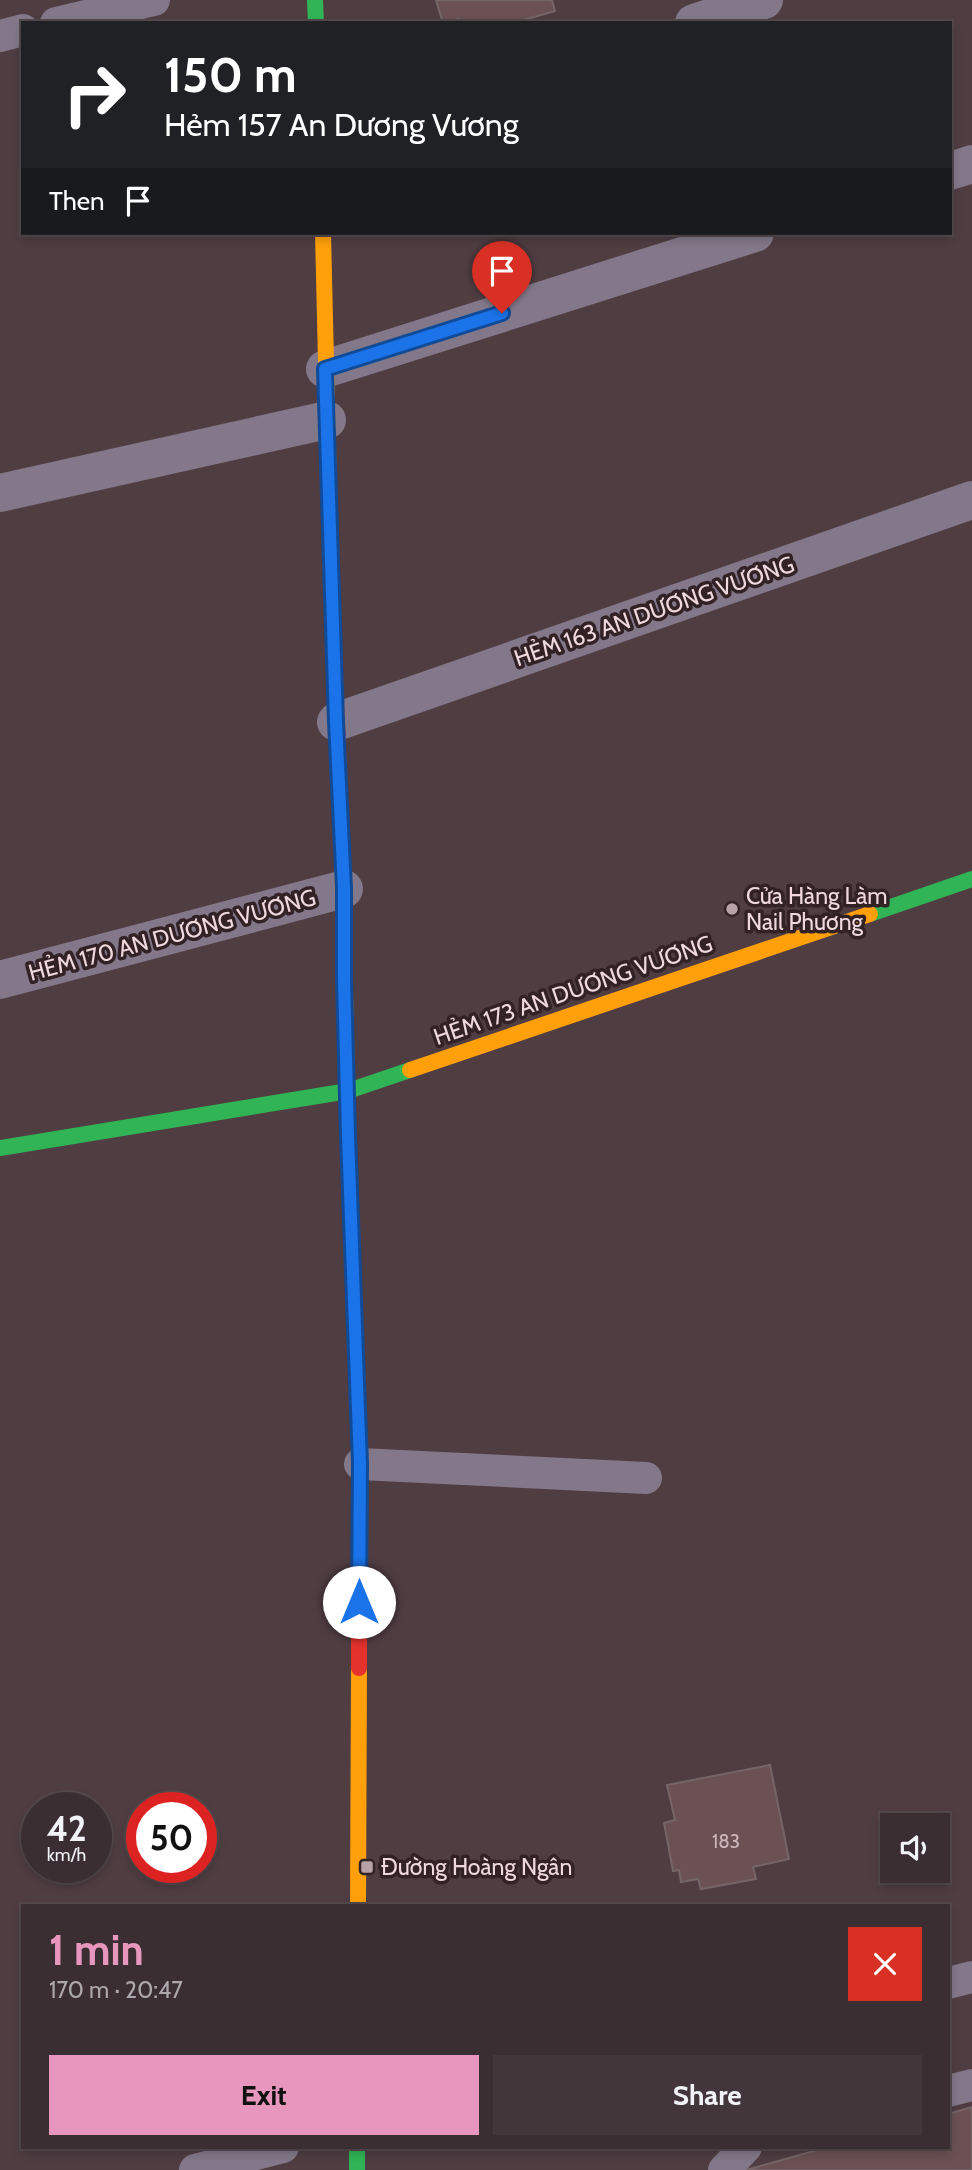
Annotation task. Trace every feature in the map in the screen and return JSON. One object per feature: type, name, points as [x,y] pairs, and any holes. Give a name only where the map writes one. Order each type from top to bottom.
[{"type":"main road","points":[[315,0],[316,21]]},
{"type":"main road","points":[[323,235],[360,1464],[358,1904]]},
{"type":"main road","name":"HẺM 173 AN DƯƠNG VƯƠNG","points":[[0,1149],[348,1091],[972,879]]},
{"type":"main road","points":[[357,2149],[357,2170]]},
{"type":"street","points":[[700,21],[765,0]]},
{"type":"street","points":[[952,170],[972,164]]},
{"type":"street","points":[[325,369],[749,235]]},
{"type":"street","points":[[0,493],[327,420]]},
{"type":"street","name":"HẺM 163 AN DƯƠNG VƯƠNG","points":[[336,722],[972,500]]},
{"type":"street","name":"HẺM 170 AN DƯƠNG VƯƠNG","points":[[0,980],[344,889]]},
{"type":"lane","points":[[65,21],[154,0]]},
{"type":"lane","points":[[0,36],[21,31]]},
{"type":"lane","points":[[360,1464],[646,1478]]},
{"type":"lane","points":[[950,1982],[972,1977]]},
{"type":"lane","points":[[950,2090],[972,2085]]},
{"type":"lane","points":[[195,2170],[275,2149]]},
{"type":"lane","points":[[724,2170],[744,2149]]},
{"type":"building","points":[[436,0],[552,0],[555,11],[520,21],[442,21]]},
{"type":"building","points":[[770,1765],[789,1859],[753,1867],[756,1879],[701,1889],[698,1879],[681,1882],[679,1870],[673,1871],[664,1823],[675,1820],[667,1785]]},
{"type":"building","points":[[972,2107],[972,2170],[746,2170],[821,2149],[950,2149],[950,2113]]},
{"type":"traffic: fast","points":[[315,0],[316,21]]},
{"type":"traffic: fast","points":[[870,914],[972,879]]},
{"type":"traffic: fast","points":[[0,1148],[348,1091],[410,1070]]},
{"type":"traffic: fast","points":[[357,2149],[357,2170]]},
{"type":"traffic: slow","points":[[323,235],[331,576]]},
{"type":"traffic: slow","points":[[342,846],[348,1136],[359,1426]]},
{"type":"traffic: slow","points":[[410,1070],[870,914]]},
{"type":"traffic: slow","points":[[358,1904],[359,1668]]},
{"type":"traffic: jam","points":[[331,576],[342,846]]},
{"type":"traffic: jam","points":[[359,1426],[359,1668]]},
{"type":"place","name":"Cửa Hàng Làm Nail Phương","points":[[732,909]]},
{"type":"place","name":"Đường Hoàng Ngân","points":[[367,1867]]},
{"type":"route","points":[[359,1602],[360,1464],[348,1136],[344,889],[325,369],[502,313]]}]
